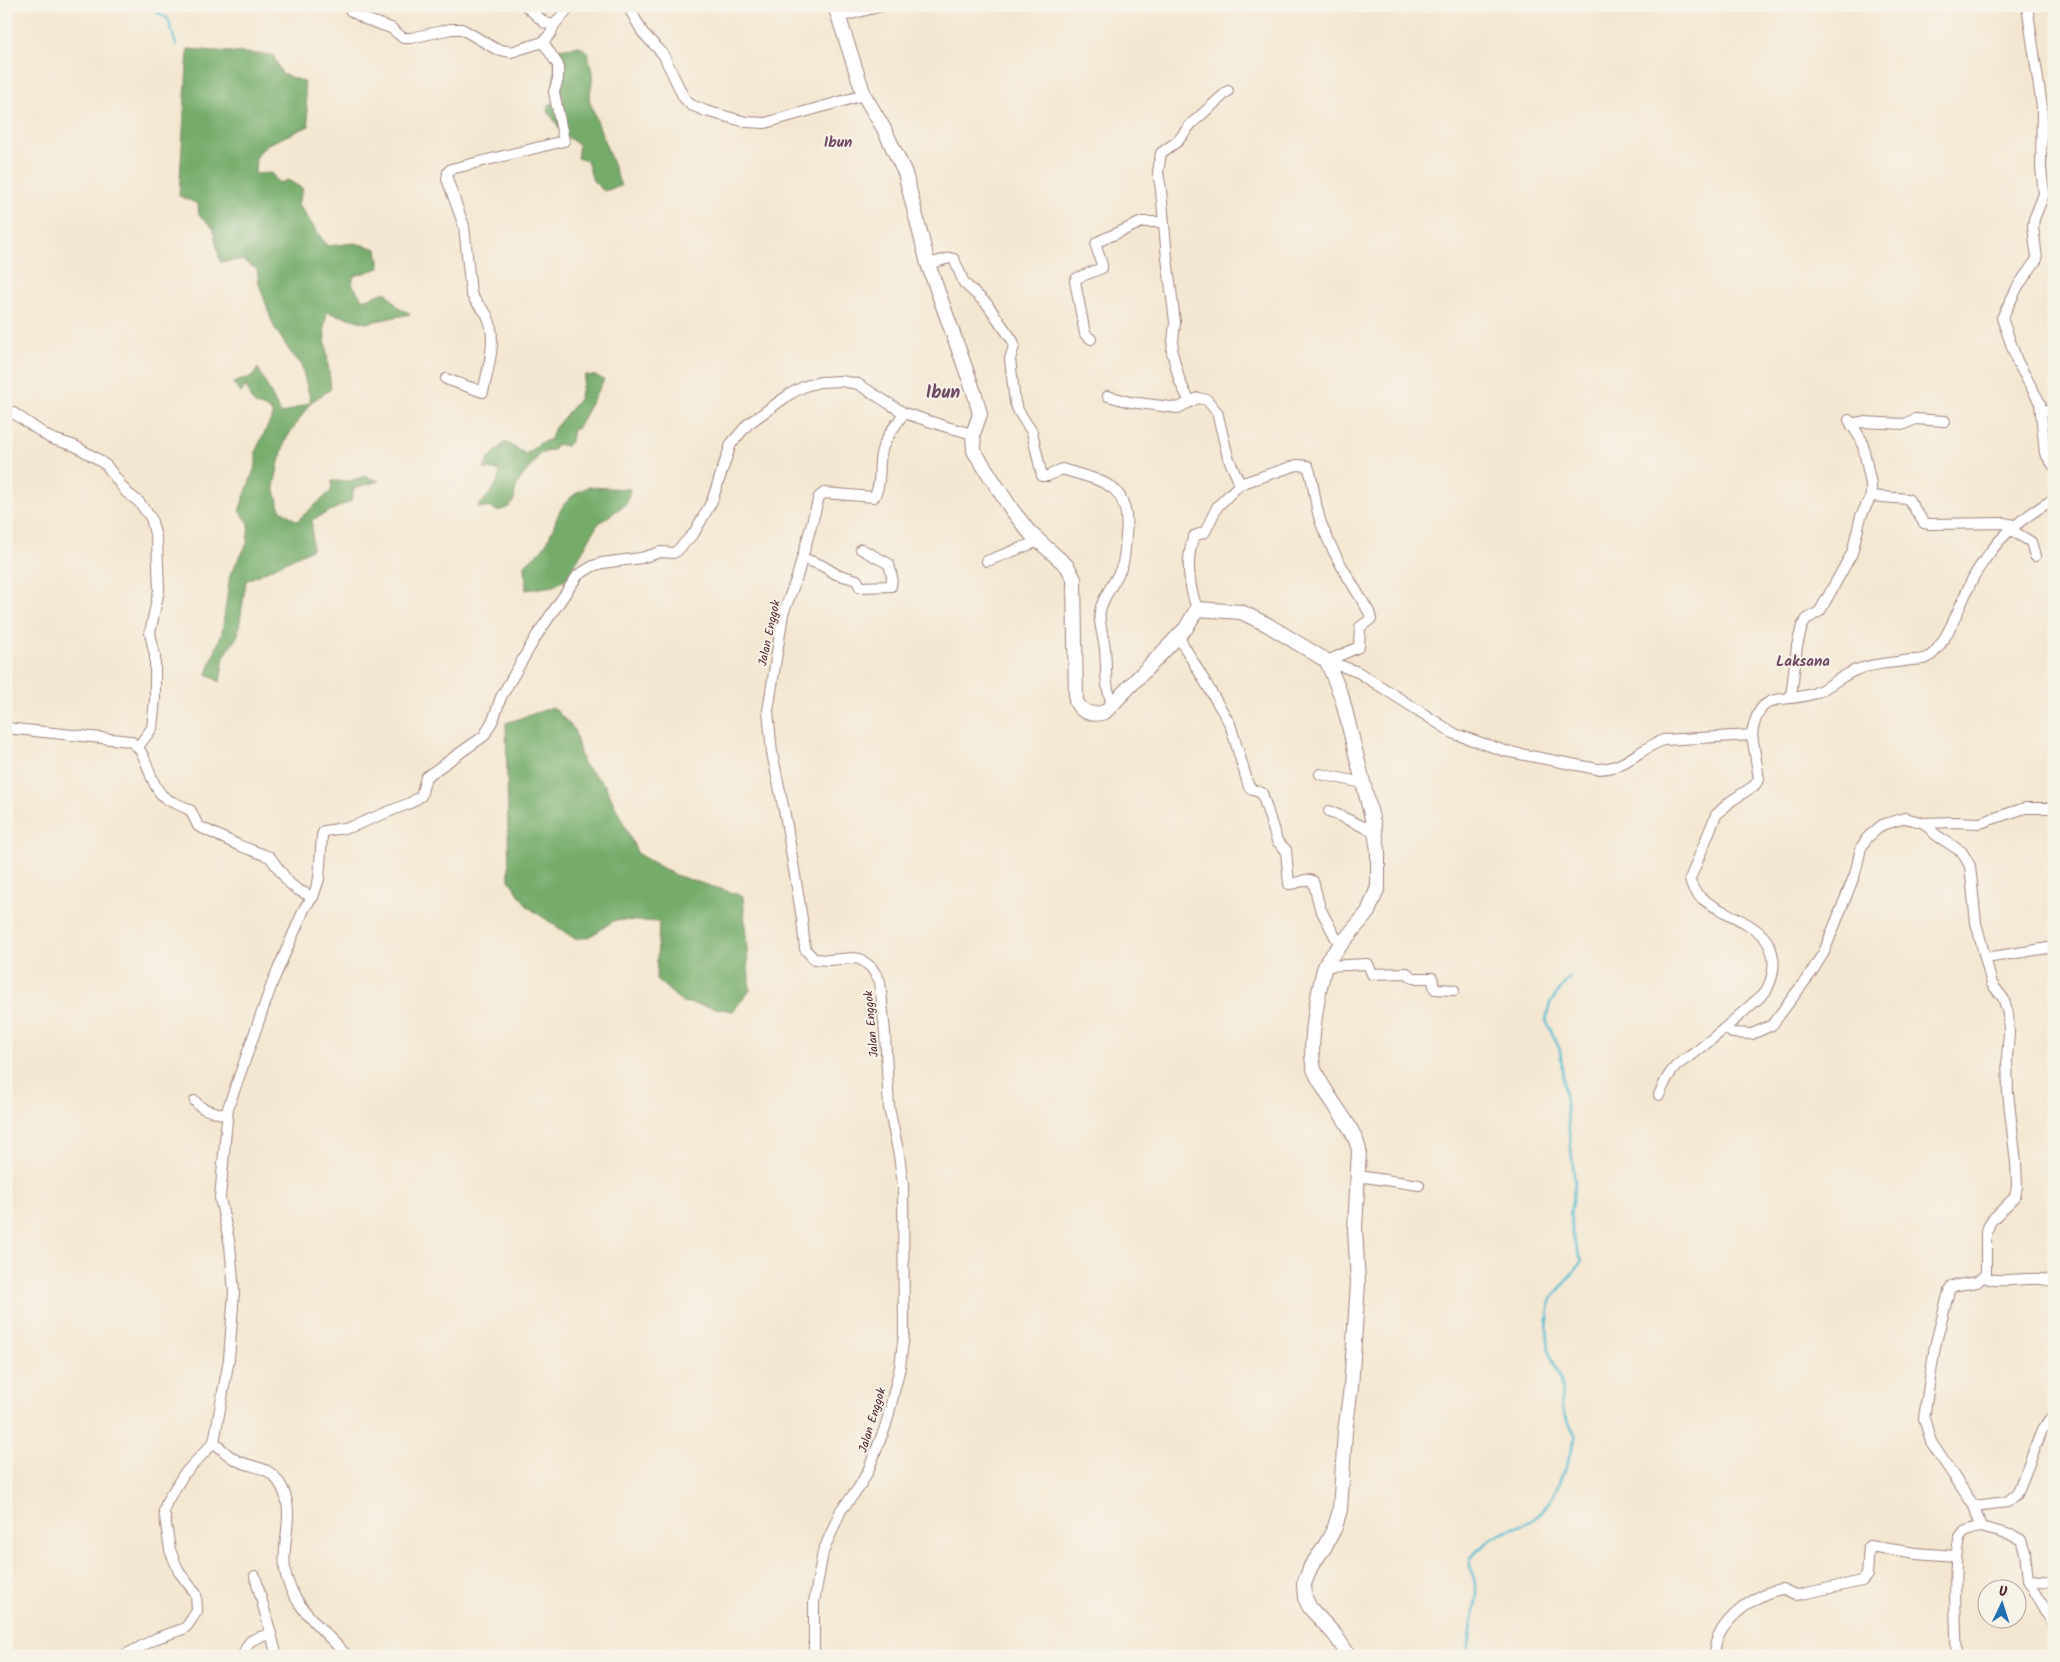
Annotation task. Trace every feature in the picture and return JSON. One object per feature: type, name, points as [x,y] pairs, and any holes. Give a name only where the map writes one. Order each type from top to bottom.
[{"type":"main road","points":[[837,12],[864,95],[884,129],[905,173],[928,264],[975,395],[980,414],[973,434],[974,451],[1012,510],[1030,533],[1067,566],[1074,579],[1076,701],[1080,708],[1093,714],[1105,712],[1186,628],[1197,609],[1241,612],[1268,625],[1327,661],[1342,698],[1375,832],[1379,868],[1378,887],[1373,903],[1326,966],[1321,982],[1314,1029],[1312,1050],[1314,1068],[1326,1092],[1357,1140],[1359,1150],[1355,1229],[1358,1282],[1352,1378],[1345,1432],[1340,1510],[1335,1527],[1324,1548],[1311,1566],[1304,1584],[1304,1598],[1349,1656]]},
{"type":"street","points":[[348,6],[351,11],[364,19],[390,28],[403,38],[451,29],[462,29],[496,49],[511,52],[543,42],[570,6]]},
{"type":"street","points":[[526,6],[545,23],[554,25]]},
{"type":"street","points":[[628,6],[643,33],[663,54],[684,98],[691,105],[746,122],[764,123],[864,95]]},
{"type":"street","points":[[837,12],[882,6]]},
{"type":"street","points":[[2027,6],[2042,107],[2041,168],[2044,194],[2034,219],[2033,227],[2037,259],[2018,286],[2002,318],[2017,361],[2036,394],[2042,411],[2045,453],[2054,466]]},
{"type":"street","points":[[446,379],[482,392],[492,345],[487,316],[473,299],[471,293],[464,226],[447,179],[448,172],[451,169],[564,141],[554,92],[558,78],[558,65],[543,42]]},
{"type":"street","points":[[1192,401],[1188,398],[1180,382],[1172,352],[1175,322],[1158,172],[1161,153],[1178,140],[1191,124],[1228,90]]},
{"type":"street","points":[[1091,339],[1085,334],[1075,281],[1077,278],[1102,268],[1096,246],[1097,242],[1142,222],[1163,222]]},
{"type":"street","points":[[928,264],[950,258],[954,259],[964,283],[987,304],[1010,336],[1014,346],[1010,358],[1015,402],[1032,432],[1042,476],[1048,476],[1062,469],[1103,481],[1111,486],[1124,504],[1127,516],[1123,563],[1100,612],[1105,649],[1106,684],[1113,705]]},
{"type":"street","points":[[124,1656],[157,1638],[183,1629],[197,1611],[196,1594],[180,1572],[170,1550],[164,1511],[167,1501],[184,1474],[214,1442],[228,1359],[234,1292],[230,1245],[220,1198],[227,1115],[232,1094],[273,982],[301,914],[314,897],[319,879],[324,831],[351,826],[410,803],[421,796],[426,777],[484,736],[494,718],[497,705],[503,693],[538,635],[578,576],[593,566],[602,563],[641,558],[661,552],[673,553],[677,551],[694,533],[712,501],[731,444],[748,424],[790,394],[805,386],[820,382],[841,381],[858,384],[904,413],[947,428],[973,434]]},
{"type":"street","points":[[1108,396],[1130,402],[1178,408],[1198,398],[1207,400],[1216,412],[1228,457],[1240,484]]},
{"type":"street","points":[[2042,411],[2054,408]]},
{"type":"street","points":[[12,412],[50,438],[76,446],[107,466],[126,492],[139,502],[151,518],[158,542],[159,590],[150,633],[155,656],[156,699],[152,728],[138,747]]},
{"type":"street","name":"Jalan Enggok","points":[[814,1656],[814,1602],[823,1552],[842,1510],[858,1490],[868,1471],[886,1426],[900,1367],[904,1334],[903,1185],[889,1108],[880,981],[871,967],[860,959],[814,959],[805,949],[786,820],[768,731],[770,690],[783,614],[821,494],[874,497],[878,485],[882,450],[887,438],[904,413]]},
{"type":"street","points":[[1792,697],[1797,646],[1802,626],[1807,619],[1820,611],[1852,553],[1862,516],[1871,496],[1871,484],[1862,441],[1850,423],[1905,424],[1916,419],[1945,421]]},
{"type":"street","points":[[1197,609],[1191,590],[1189,570],[1191,544],[1194,536],[1205,532],[1216,507],[1240,484],[1296,465],[1308,466],[1313,480],[1321,522],[1333,550],[1369,612],[1371,619],[1360,627],[1359,647],[1327,661]]},
{"type":"street","points":[[1871,496],[1908,499],[1924,523],[2004,523],[2030,542],[2035,556]]},
{"type":"street","points":[[1660,1095],[1672,1070],[1726,1028],[1766,991],[1774,963],[1768,942],[1757,930],[1712,905],[1697,894],[1693,889],[1690,879],[1716,815],[1731,801],[1754,786],[1759,779],[1752,735],[1755,719],[1768,703],[1775,699],[1802,698],[1815,693],[1860,668],[1926,658],[1932,654],[1953,622],[1972,579],[1994,546],[2012,527],[2054,499]]},
{"type":"street","points":[[987,561],[1039,541]]},
{"type":"street","points":[[802,558],[836,574],[857,580],[860,587],[891,586],[890,564],[861,549]]},
{"type":"street","points":[[1178,636],[1230,724],[1249,787],[1262,793],[1277,841],[1286,850],[1289,884],[1302,880],[1314,881],[1320,908],[1340,946]]},
{"type":"street","points":[[1327,661],[1358,672],[1461,737],[1505,751],[1597,769],[1615,768],[1663,740],[1752,735]]},
{"type":"street","points":[[6,728],[130,741],[138,747],[156,787],[166,799],[191,811],[198,826],[238,846],[270,857],[290,883],[298,890],[314,897]]},
{"type":"street","points":[[1320,774],[1363,783]]},
{"type":"street","points":[[1726,1028],[1732,1033],[1752,1034],[1772,1025],[1811,973],[1824,952],[1855,874],[1861,848],[1867,838],[1882,825],[1905,818],[1924,823],[1980,823],[2024,808],[2054,808]]},
{"type":"street","points":[[1329,811],[1375,832]]},
{"type":"street","points":[[1924,823],[1936,835],[1962,852],[1968,859],[1976,923],[1992,984],[2003,998],[2008,1013],[2008,1093],[2014,1132],[2016,1186],[2014,1198],[1988,1226],[1986,1245],[1987,1271],[1984,1277],[1977,1282],[1952,1286],[1949,1291],[1935,1346],[1924,1418],[1931,1442],[1974,1506],[1981,1527]]},
{"type":"street","points":[[1986,958],[2054,947]]},
{"type":"street","points":[[1326,966],[1368,964],[1372,974],[1407,973],[1412,978],[1432,978],[1435,989],[1454,990]]},
{"type":"street","points":[[195,1102],[204,1109],[227,1115]]},
{"type":"street","points":[[1358,1176],[1419,1185]]},
{"type":"street","points":[[1984,1277],[1990,1279],[2023,1278],[2054,1282]]},
{"type":"street","points":[[1974,1506],[2007,1502],[2017,1494],[2042,1430],[2054,1415]]},
{"type":"street","points":[[214,1442],[235,1460],[266,1469],[275,1476],[282,1486],[287,1498],[289,1523],[284,1543],[285,1572],[294,1595],[302,1608],[348,1656]]},
{"type":"street","points":[[1957,1656],[1956,1556],[1959,1538],[1962,1534],[1974,1528],[1981,1527],[2014,1536],[2021,1540],[2025,1552],[2028,1580],[2054,1624]]},
{"type":"street","points":[[1714,1656],[1718,1636],[1733,1617],[1756,1598],[1782,1589],[1795,1595],[1811,1594],[1862,1581],[1867,1575],[1869,1546],[1916,1553],[1956,1556]]},
{"type":"street","points":[[255,1576],[277,1656]]},
{"type":"street","points":[[2028,1580],[2054,1582]]},
{"type":"street","points":[[243,1656],[247,1644],[251,1640],[271,1634]]},
{"type":"green space","points":[[580,46],[588,53],[593,77],[589,99],[621,186],[604,191],[593,181],[587,161],[577,158],[579,145],[564,135],[547,110],[549,104],[562,104],[564,98],[554,86],[555,54],[558,49]]},
{"type":"green space","points":[[188,49],[273,55],[282,74],[304,82],[309,126],[266,145],[256,157],[255,174],[271,173],[279,183],[288,180],[303,189],[298,204],[327,246],[355,243],[377,249],[380,268],[354,276],[352,284],[363,300],[386,292],[397,306],[410,314],[366,323],[327,312],[324,328],[331,389],[311,402],[301,364],[291,353],[274,327],[259,284],[257,269],[242,260],[220,262],[213,228],[199,215],[198,204],[179,196]]},
{"type":"green space","points":[[258,368],[281,414],[311,402],[286,439],[279,462],[274,487],[280,509],[297,521],[331,491],[332,481],[349,481],[365,476],[379,481],[354,488],[351,501],[312,520],[312,549],[246,581],[238,635],[224,657],[220,682],[207,674],[222,632],[230,574],[247,544],[249,523],[239,511],[256,464],[256,450],[273,415],[269,409],[253,402],[246,385],[241,393],[233,383],[253,376]]},
{"type":"green space","points":[[585,375],[596,376],[604,380],[577,429],[573,429],[571,441],[567,446],[557,444],[553,450],[539,454],[522,476],[515,490],[513,503],[510,506],[497,511],[492,508],[477,507],[492,491],[499,477],[500,471],[484,469],[489,458],[505,442],[526,454],[540,443],[551,439],[554,429],[579,399]]},
{"type":"green space","points":[[588,487],[630,489],[627,503],[598,524],[567,578],[554,586],[526,590],[525,565],[545,545],[565,503],[578,492]]},
{"type":"green space","points":[[553,707],[574,729],[583,764],[605,785],[638,854],[675,875],[743,896],[750,990],[733,1011],[682,1002],[656,979],[659,922],[615,920],[589,937],[575,939],[528,907],[509,880],[506,723]]},
{"type":"waterway","points":[[148,6],[168,19],[176,45]]},
{"type":"waterway","points":[[1463,1656],[1468,1650],[1477,1594],[1470,1560],[1493,1538],[1531,1521],[1540,1513],[1554,1494],[1576,1437],[1562,1408],[1561,1379],[1549,1351],[1547,1328],[1550,1301],[1582,1261],[1574,1241],[1570,1215],[1575,1184],[1560,1050],[1546,1020],[1550,1003],[1570,977]]},
{"type":"district","name":"Ibun","points":[[838,142]]},
{"type":"district","name":"Ibun","points":[[943,392]]},
{"type":"district","name":"Laksana","points":[[1803,661]]}]
